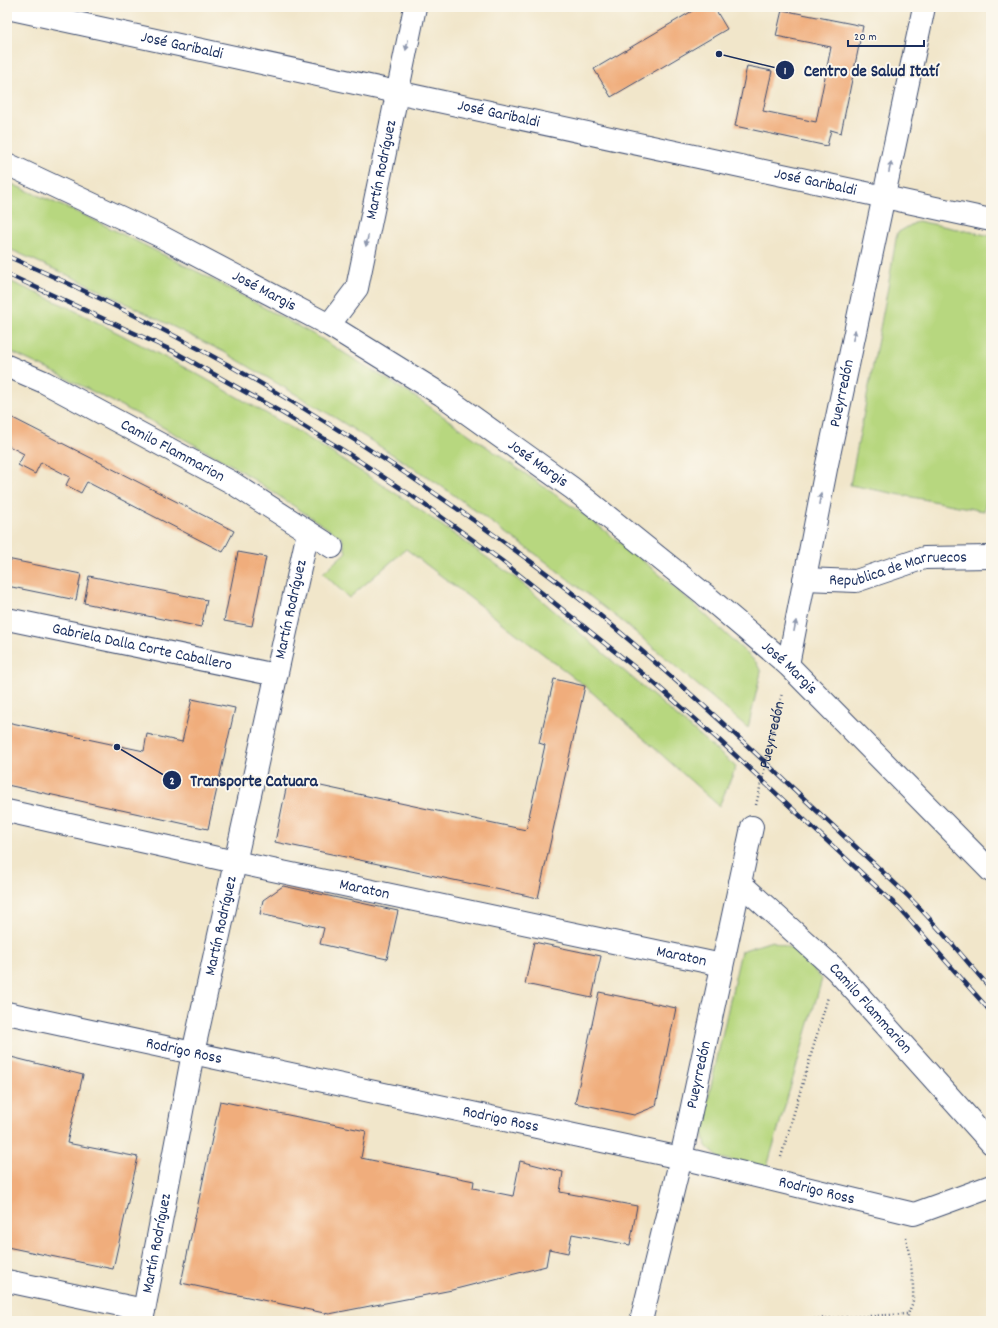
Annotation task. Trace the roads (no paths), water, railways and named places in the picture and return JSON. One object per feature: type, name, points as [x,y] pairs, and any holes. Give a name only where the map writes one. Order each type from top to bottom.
[{"type":"street","name":"Martín Rodríguez","points":[[329,325],[357,288],[415,7]]},
{"type":"street","name":"Pueyrredón","points":[[788,665],[827,461],[924,7]]},
{"type":"street","name":"José Garibaldi","points":[[7,8],[991,220]]},
{"type":"street","name":"José Margis","points":[[7,164],[158,235],[329,325],[442,395],[572,488],[704,594],[788,665],[991,871]]},
{"type":"street","name":"Camilo Flammarion","points":[[7,366],[44,382],[231,482],[332,547]]},
{"type":"street","name":"Martín Rodríguez","points":[[143,1316],[193,1053],[308,532]]},
{"type":"street","name":"Republica de Marruecos","points":[[804,579],[856,581],[924,558],[991,556]]},
{"type":"street","name":"Gabriela Dalla Corte Caballero","points":[[7,619],[276,675]]},
{"type":"street","name":"Maraton","points":[[7,811],[235,862],[722,965]]},
{"type":"street","name":"Pueyrredón","points":[[641,1321],[681,1158],[752,827]]},
{"type":"street","name":"Camilo Flammarion","points":[[740,883],[836,970],[991,1144]]},
{"type":"street","name":"Rodrigo Ross","points":[[7,1013],[681,1158],[914,1214],[991,1186]]},
{"type":"street","points":[[7,1281],[143,1316]]},
{"type":"railway","points":[[7,256],[67,283],[186,342],[301,407],[412,477],[532,562],[622,634],[746,744],[908,896],[940,930],[991,989]]},
{"type":"railway","points":[[7,274],[173,351],[284,414],[349,454],[418,500],[502,561],[653,682],[719,740],[899,908],[991,1012]]},
{"type":"place","name":"Centro de Salud Itatí","points":[[719,54]]},
{"type":"place","name":"Transporte Catuara","points":[[117,747]]}]
